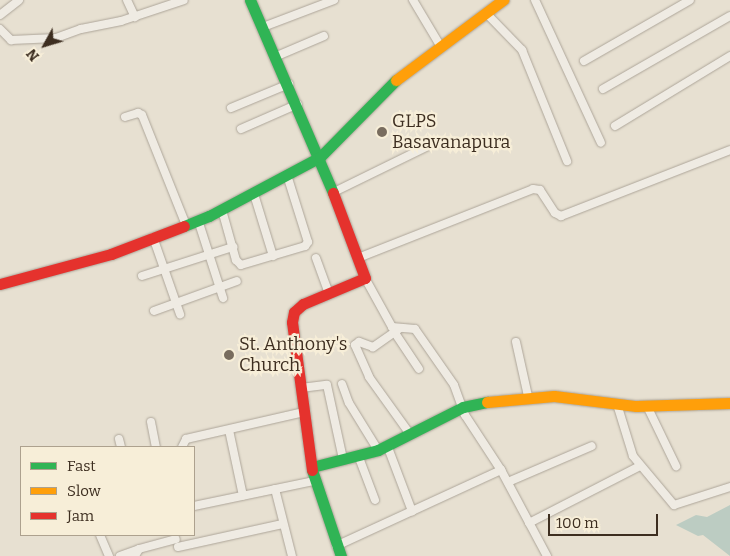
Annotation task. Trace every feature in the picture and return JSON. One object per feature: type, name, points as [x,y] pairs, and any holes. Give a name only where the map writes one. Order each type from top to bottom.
[{"type":"street","points":[[0,15],[19,0]]},
{"type":"street","points":[[127,0],[135,17]]},
{"type":"street","points":[[0,29],[11,40],[50,39],[135,17],[184,0]]},
{"type":"street","points":[[250,0],[320,156],[365,278],[390,324],[397,331],[418,368]]},
{"type":"street","points":[[263,27],[334,0]]},
{"type":"street","points":[[413,0],[441,47]]},
{"type":"street","points":[[0,284],[111,254],[222,210],[254,194],[320,156],[395,81],[503,0]]},
{"type":"street","points":[[535,0],[601,143]]},
{"type":"street","points":[[584,60],[690,0]]},
{"type":"street","points":[[486,13],[522,50],[568,161]]},
{"type":"street","points":[[603,89],[730,16]]},
{"type":"street","points":[[276,56],[324,36]]},
{"type":"street","points":[[615,126],[730,56]]},
{"type":"street","points":[[231,108],[289,84]]},
{"type":"street","points":[[241,130],[298,104]]},
{"type":"street","points":[[125,117],[138,113],[142,115],[186,225]]},
{"type":"street","points":[[334,192],[428,146]]},
{"type":"street","points":[[358,258],[533,189],[540,190],[555,213],[561,216],[730,150]]},
{"type":"street","points":[[222,210],[233,247],[241,264],[305,246],[308,242],[287,175]]},
{"type":"street","points":[[254,194],[273,256]]},
{"type":"street","points":[[198,220],[223,298]]},
{"type":"street","points":[[153,237],[180,314]]},
{"type":"street","points":[[142,276],[233,247]]},
{"type":"street","points":[[316,258],[328,294]]},
{"type":"street","points":[[365,278],[303,304],[294,312],[292,322],[314,481],[339,551],[412,511],[501,470]]},
{"type":"street","points":[[154,311],[237,281]]},
{"type":"street","points":[[410,434],[369,377],[355,345],[359,342],[373,347],[397,331],[415,329],[454,385],[463,408],[508,482],[547,556]]},
{"type":"street","points":[[516,342],[528,396]]},
{"type":"street","points":[[342,384],[349,403],[382,447],[412,511]]},
{"type":"street","points":[[301,388],[327,385],[343,459]]},
{"type":"street","points":[[312,468],[382,447],[463,408],[528,396],[646,406],[730,403]]},
{"type":"street","points":[[617,404],[624,435],[640,466],[674,505],[730,488]]},
{"type":"street","points":[[646,406],[676,466]]},
{"type":"street","points":[[182,446],[186,439],[304,412]]},
{"type":"street","points":[[151,422],[156,446]]},
{"type":"street","points":[[229,430],[243,496]]},
{"type":"street","points":[[508,482],[592,446]]},
{"type":"street","points":[[358,455],[375,500]]},
{"type":"street","points":[[529,523],[640,466]]},
{"type":"street","points":[[195,506],[314,481]]},
{"type":"street","points":[[275,490],[292,556]]},
{"type":"street","points":[[120,556],[137,553],[176,540],[283,524]]},
{"type":"street","points":[[100,536],[109,556]]},
{"type":"street","points":[[176,540],[180,556]]},
{"type":"shaded area","points":[[730,505],[730,556],[703,535],[698,536],[676,525],[696,515],[707,517]]},
{"type":"traffic: fast","points":[[250,0],[333,193]]},
{"type":"traffic: fast","points":[[184,226],[209,216],[320,157],[396,80]]},
{"type":"traffic: fast","points":[[312,467],[378,450],[463,407],[487,402]]},
{"type":"traffic: fast","points":[[312,470],[341,556]]},
{"type":"traffic: slow","points":[[396,80],[503,0]]},
{"type":"traffic: slow","points":[[487,402],[554,396],[636,406],[730,403]]},
{"type":"traffic: jam","points":[[312,470],[292,322],[294,312],[303,304],[365,278],[333,193]]},
{"type":"traffic: jam","points":[[0,284],[111,254],[184,226]]},
{"type":"place","name":"GLPS Basavanapura","points":[[382,132]]},
{"type":"place","name":"St. Anthony's Church","points":[[229,355]]}]
